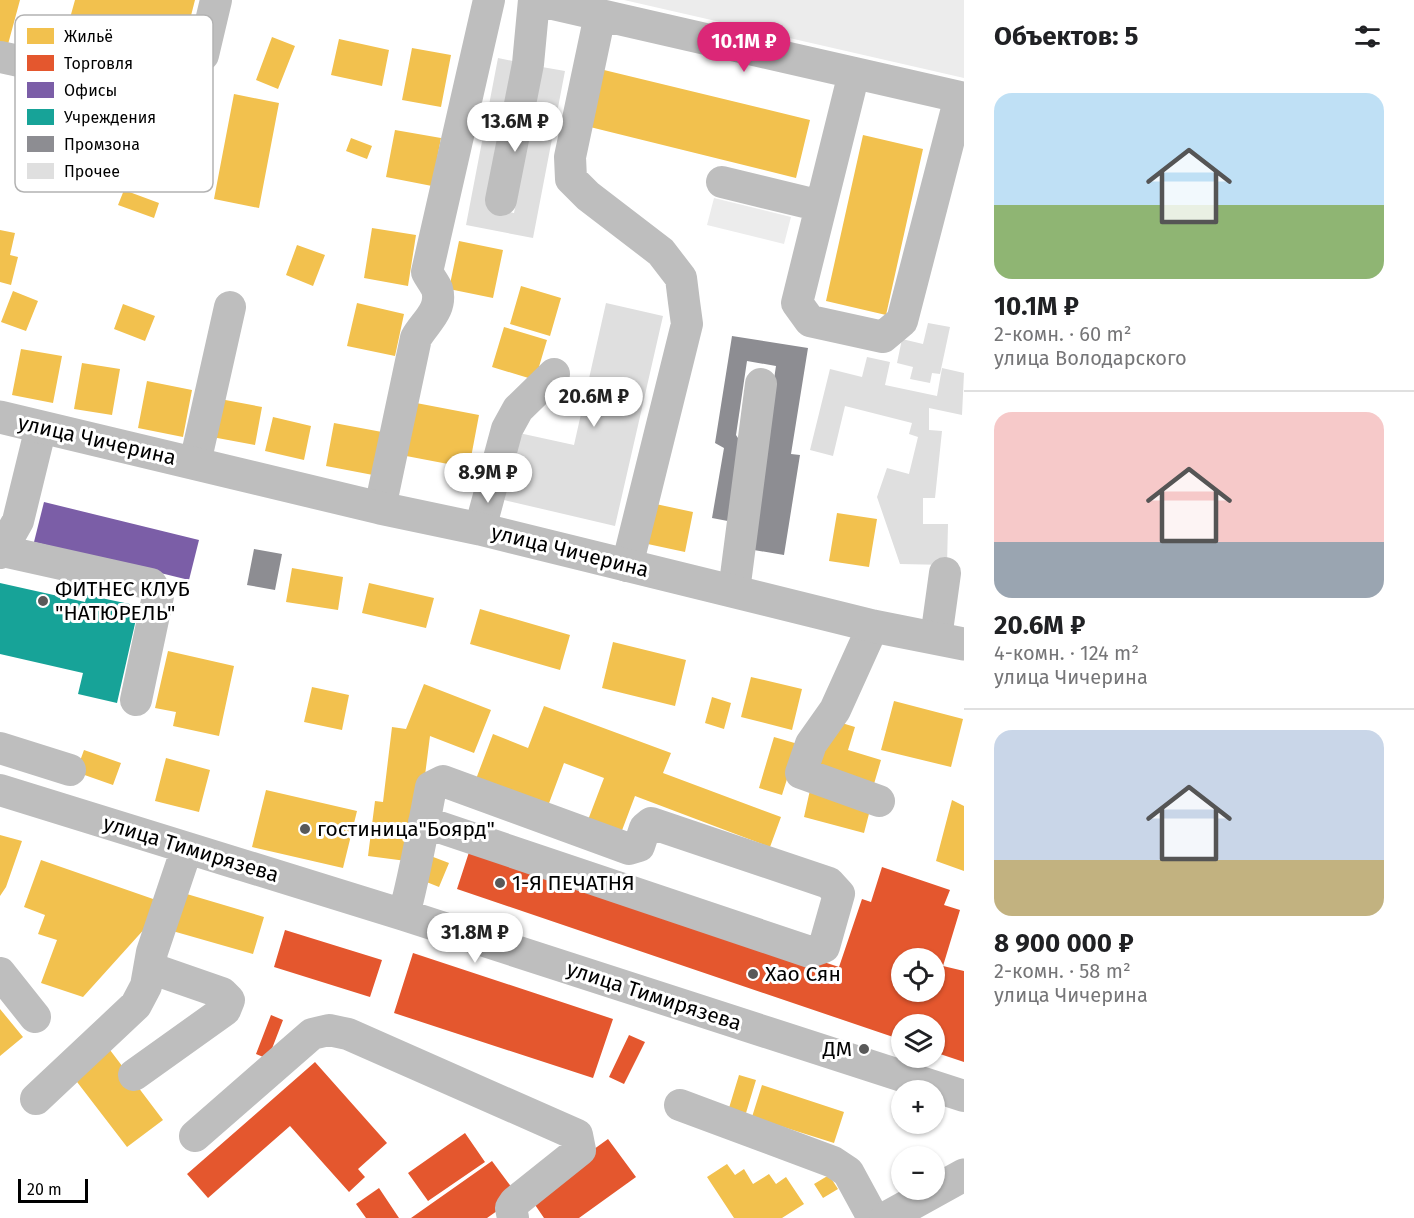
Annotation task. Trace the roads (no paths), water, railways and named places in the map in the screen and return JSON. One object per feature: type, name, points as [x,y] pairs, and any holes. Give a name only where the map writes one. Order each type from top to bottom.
[{"type":"main road","name":"улица Чичерина","points":[[0,417],[380,508],[480,529],[873,626],[950,641]]},
{"type":"main road","points":[[886,1218],[964,1175]]},
{"type":"street","points":[[212,15],[216,0]]},
{"type":"street","points":[[380,508],[416,338],[434,315],[437,306],[436,286],[427,272],[489,0]]},
{"type":"street","points":[[501,200],[528,64],[535,0],[854,73],[962,98],[902,321],[883,337],[810,321],[797,303],[854,73]]},
{"type":"street","points":[[600,15],[570,157],[571,179],[588,196],[661,252],[681,278],[687,324],[627,566]]},
{"type":"street","points":[[0,57],[15,60]]},
{"type":"street","points":[[722,182],[821,206]]},
{"type":"street","points":[[195,463],[230,307]]},
{"type":"street","points":[[480,529],[507,429],[518,409],[554,374]]},
{"type":"street","points":[[734,591],[761,384]]},
{"type":"street","points":[[41,427],[18,521],[1,552],[151,584],[156,589],[158,596],[136,700]]},
{"type":"street","points":[[945,573],[950,641]]},
{"type":"street","points":[[873,626],[835,710],[811,744],[801,772],[807,777],[879,801]]},
{"type":"street","points":[[0,748],[69,770]]},
{"type":"street","points":[[404,915],[416,869],[424,822],[431,787],[443,781],[629,849],[639,846],[645,828],[651,823],[829,883],[839,894],[824,947],[810,952],[424,822]]},
{"type":"street","name":"улица Тимирязева","points":[[0,790],[404,915],[964,1096]]},
{"type":"street","points":[[36,1099],[136,1005],[146,986],[152,952],[187,848]]},
{"type":"street","points":[[134,1075],[225,1010],[229,1000],[222,993],[150,968]]},
{"type":"street","points":[[0,973],[35,1017]]},
{"type":"street","points":[[195,1136],[312,1034],[329,1030],[348,1034],[577,1135],[580,1150],[515,1202],[511,1208],[513,1218]]},
{"type":"street","points":[[680,1105],[833,1162],[848,1172],[873,1218]]},
{"type":"place","name":"ФИТНЕС КЛУБ \"НАТЮРЕЛЬ\"","points":[[43,601]]},
{"type":"place","name":"гостиница\"Боярд\"","points":[[305,829]]},
{"type":"place","name":"1-Я ПЕЧАТНЯ","points":[[500,883]]},
{"type":"place","name":"Хао Сян","points":[[753,974]]},
{"type":"place","name":"ДМ","points":[[864,1049]]}]
